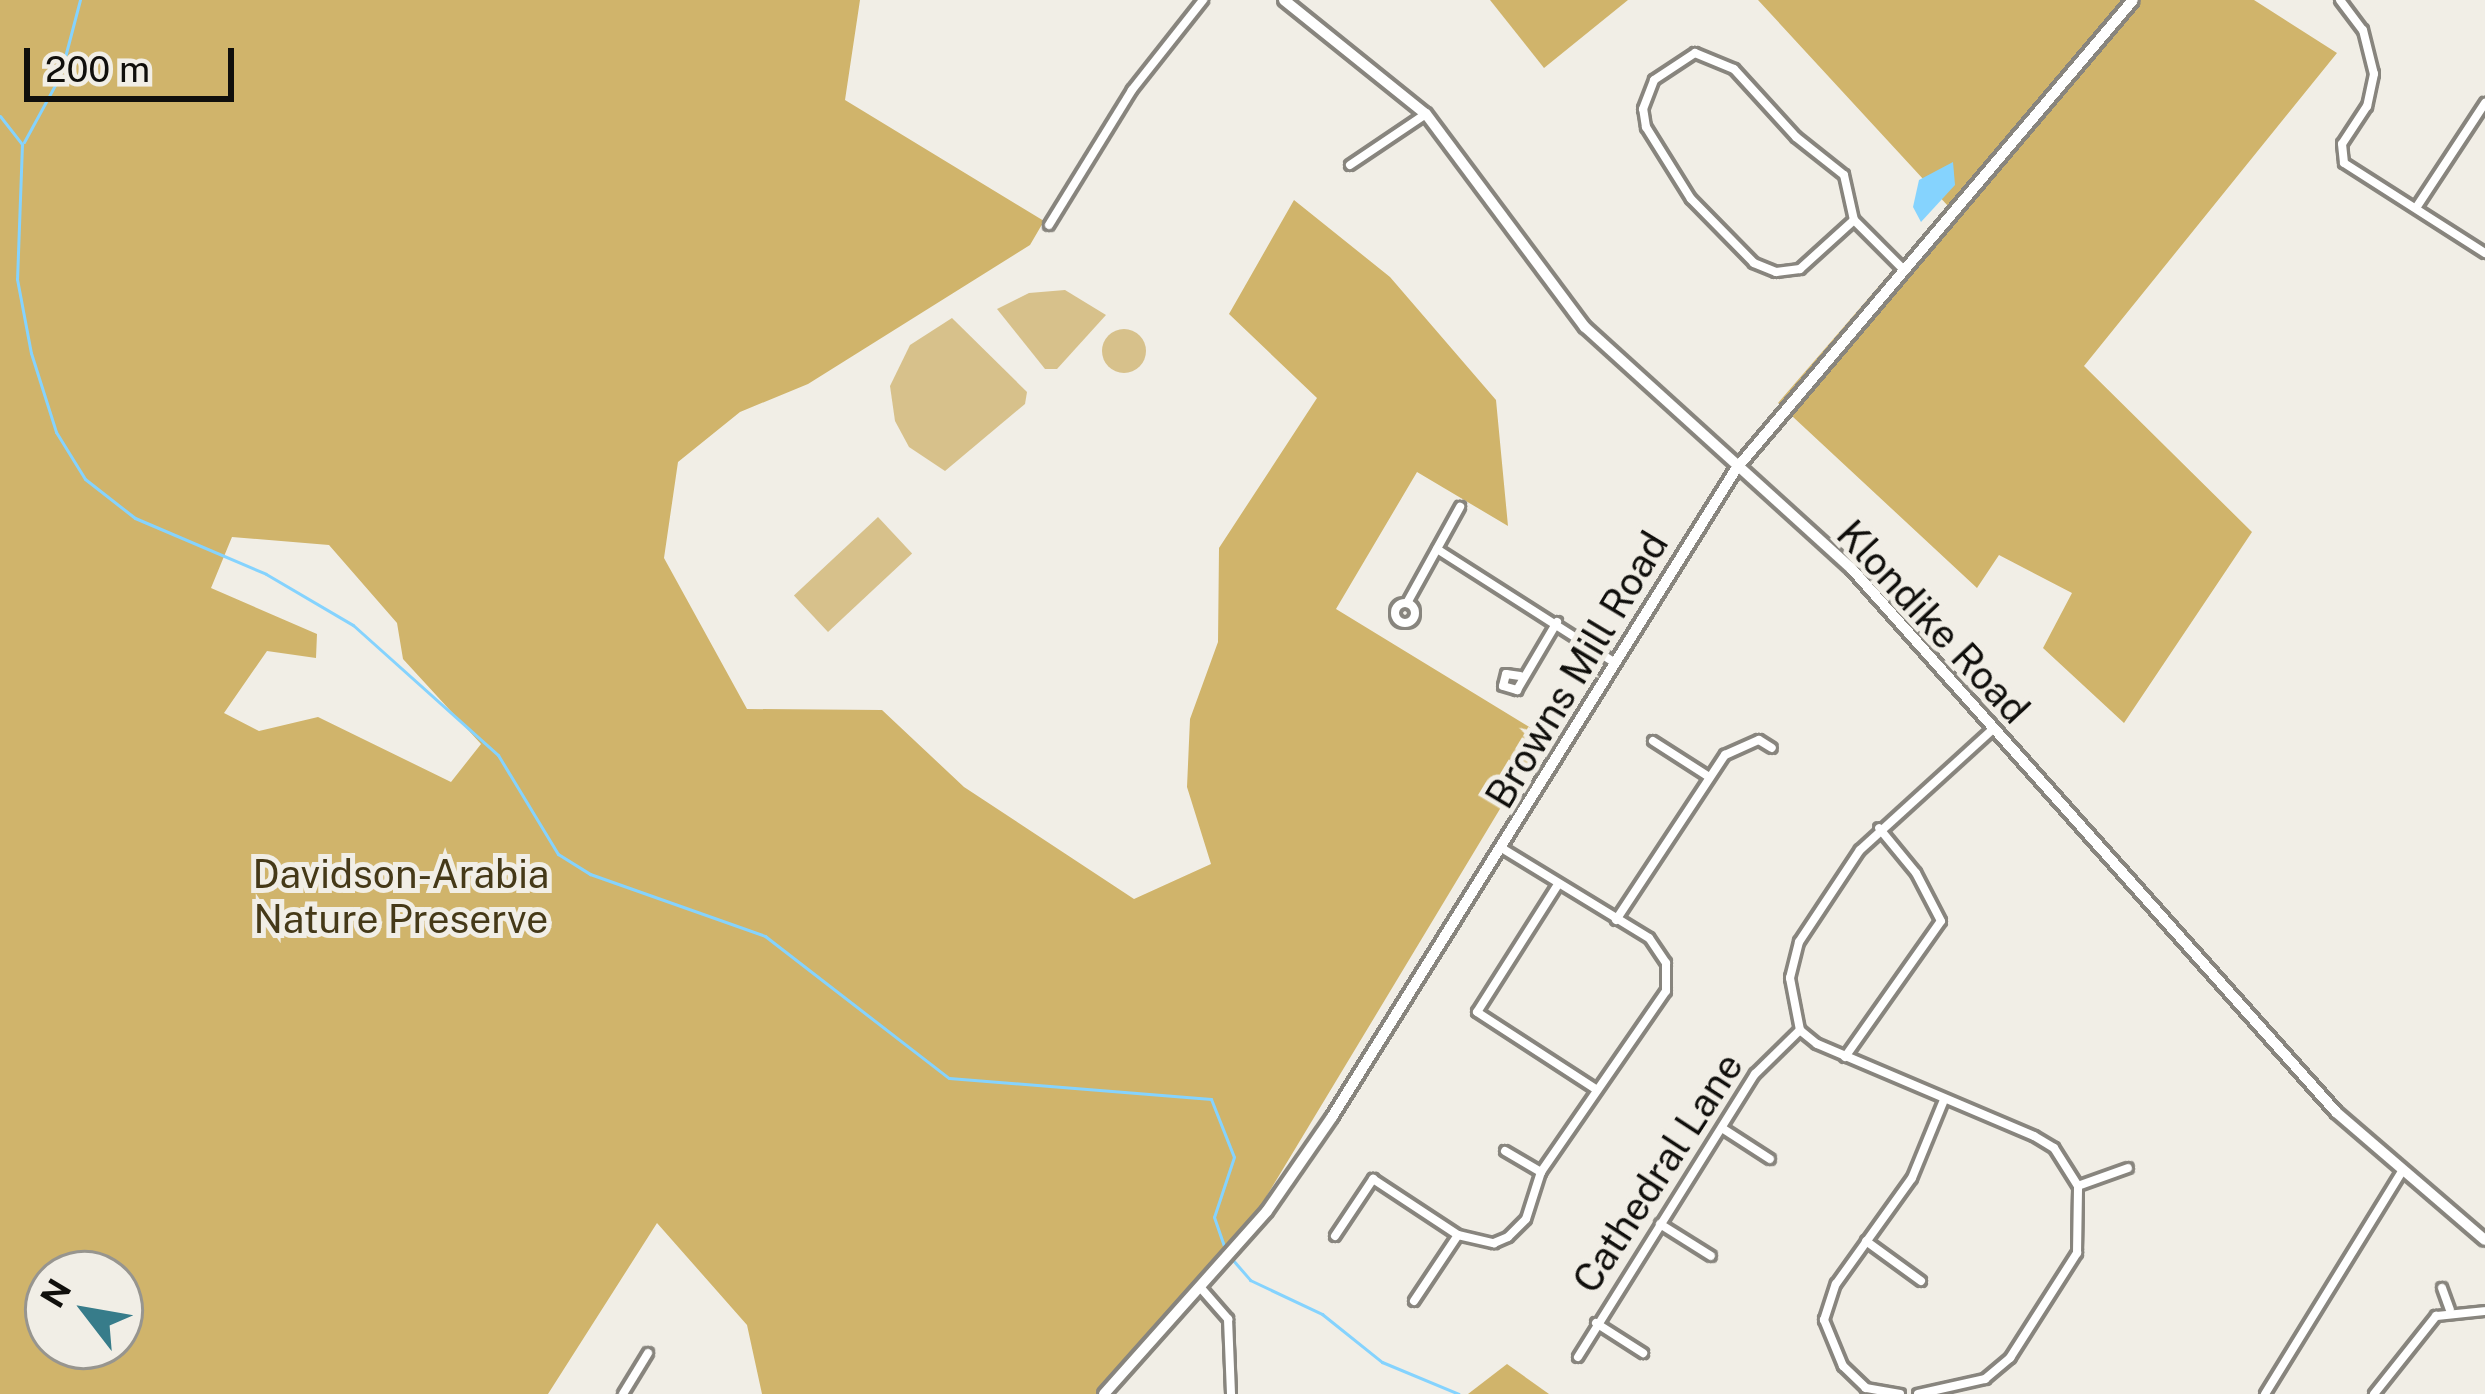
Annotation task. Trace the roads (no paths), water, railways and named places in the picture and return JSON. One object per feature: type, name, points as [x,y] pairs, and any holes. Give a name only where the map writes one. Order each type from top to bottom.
[{"type":"main road","name":"Klondike Road","points":[[1284,0],[1426,114],[1585,327],[1736,469],[1851,568],[2336,1112],[2485,1240]]},
{"type":"main road","name":"Browns Mill Road","points":[[1104,1394],[1200,1288],[1332,1117],[1736,469],[2133,0]]},
{"type":"street","points":[[1049,225],[1132,90],[1203,0]]},
{"type":"street","points":[[2340,0],[2363,29],[2374,74],[2341,157],[2485,253]]},
{"type":"street","points":[[1854,220],[1810,262],[1776,276],[1712,225],[1646,127],[1644,100],[1671,62],[1695,53],[1734,69],[1796,137],[1844,175],[1854,220],[1903,268]]},
{"type":"street","points":[[2416,208],[2485,103]]},
{"type":"street","points":[[1350,165],[1426,114]]},
{"type":"street","points":[[1407,603],[1460,507]]},
{"type":"street","points":[[1437,549],[1616,663]]},
{"type":"street","points":[[1520,676],[1556,622]]},
{"type":"street","points":[[1918,1394],[1985,1379],[2010,1358],[2077,1253],[2078,1186],[2054,1148],[1845,1057],[1800,1030],[1790,978],[1799,942],[1879,828],[1991,730]]},
{"type":"street","points":[[1616,920],[1709,777],[1740,745],[1760,740],[1772,748]]},
{"type":"street","points":[[1653,741],[1709,777]]},
{"type":"street","points":[[1845,1057],[1941,921],[1916,873],[1879,828]]},
{"type":"street","points":[[1335,1236],[1373,1179],[1458,1235],[1494,1243],[1526,1220],[1541,1172],[1668,982],[1658,946],[1503,849]]},
{"type":"street","points":[[1557,886],[1477,1012],[1597,1090]]},
{"type":"street","name":"Cathedral Lane","points":[[1578,1357],[1761,1066],[1800,1030]]},
{"type":"street","points":[[1900,1394],[1865,1391],[1843,1366],[1825,1320],[1835,1283],[1912,1178],[1944,1100]]},
{"type":"street","points":[[1722,1129],[1770,1160]]},
{"type":"street","points":[[1505,1150],[1541,1172]]},
{"type":"street","points":[[2078,1186],[2128,1168]]},
{"type":"street","points":[[2266,1394],[2402,1172]]},
{"type":"street","points":[[1660,1224],[1711,1256]]},
{"type":"street","points":[[1414,1301],[1458,1235]]},
{"type":"street","points":[[1866,1240],[1922,1281]]},
{"type":"street","points":[[1494,1243],[1495,1256]]},
{"type":"street","points":[[1200,1288],[1228,1319],[1235,1343],[1231,1394]]},
{"type":"street","points":[[2442,1288],[2450,1310]]},
{"type":"street","points":[[2374,1394],[2403,1348],[2450,1310],[2485,1311]]},
{"type":"street","points":[[1596,1323],[1643,1353]]},
{"type":"street","points":[[623,1394],[648,1353]]},
{"type":"water","points":[[1953,162],[1955,185],[1921,222],[1913,207],[1919,180]]},
{"type":"waterway","points":[[24,142],[60,76],[80,0]]},
{"type":"waterway","points":[[0,116],[22,144],[17,279],[31,353],[56,432],[85,479],[135,518],[266,574],[353,625],[498,755],[558,854],[590,874],[765,936],[949,1078],[1211,1099],[1234,1157],[1214,1217],[1226,1251]]},
{"type":"waterway","points":[[1232,1259],[1250,1280],[1322,1314],[1382,1362],[1459,1394]]},
{"type":"park label","name":"Davidson-Arabia Nature Preserve","points":[[401,898]]}]
